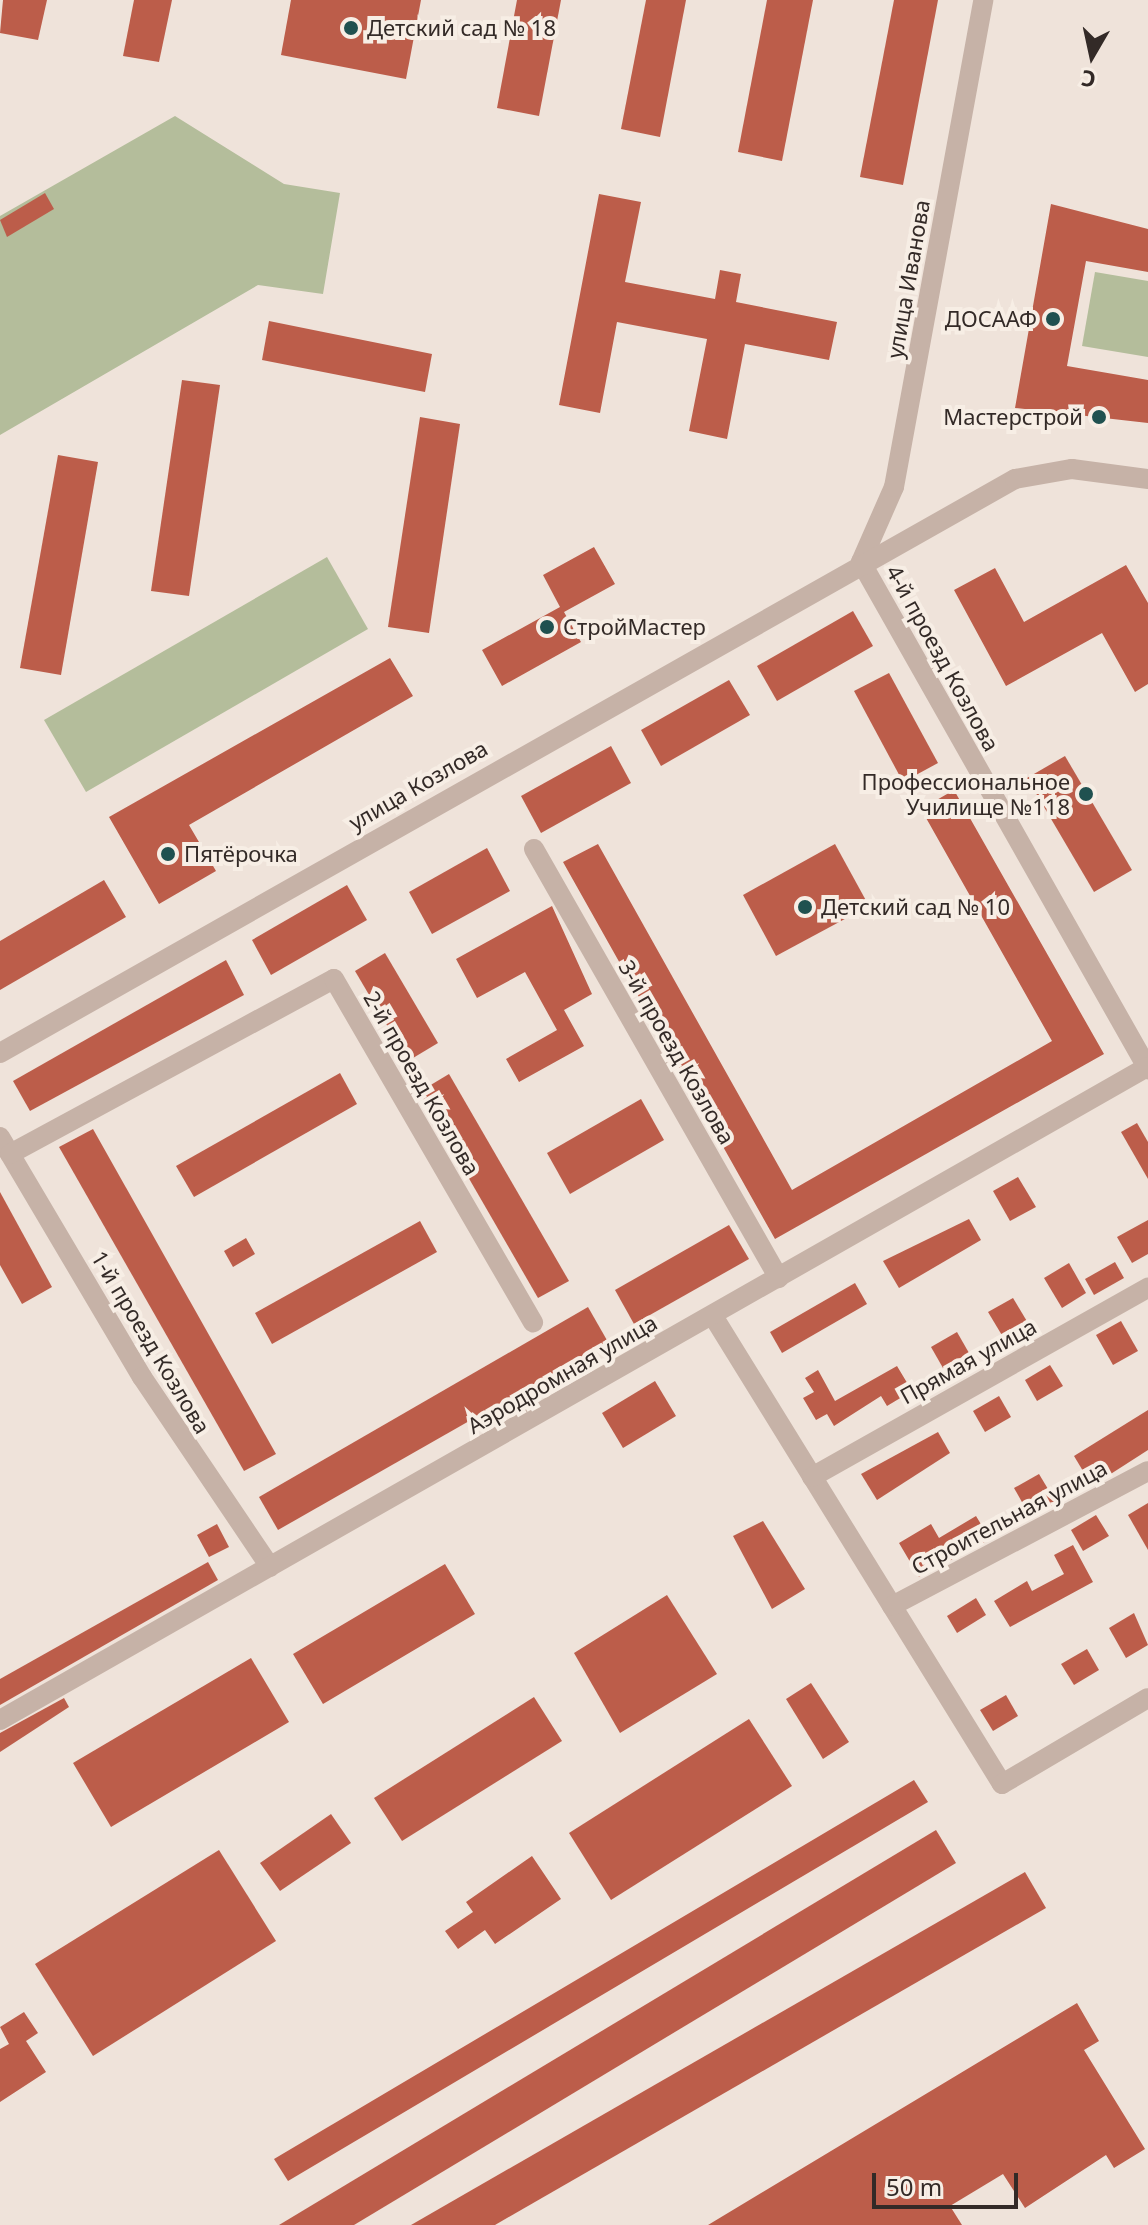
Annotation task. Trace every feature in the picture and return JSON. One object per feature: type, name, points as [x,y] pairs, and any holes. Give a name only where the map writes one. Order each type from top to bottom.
[{"type":"street","name":"улица Иванова","points":[[861,562],[894,487],[983,0]]},
{"type":"street","name":"улица Козлова","points":[[0,1053],[861,562],[1015,479],[1072,469],[1148,479]]},
{"type":"street","name":"4-й проезд Козлова","points":[[861,562],[1147,1068]]},
{"type":"street","name":"3-й проезд Козлова","points":[[534,849],[779,1278]]},
{"type":"street","name":"2-й проезд Козлова","points":[[5,1145],[334,979],[533,1322]]},
{"type":"street","name":"Аэродромная улица","points":[[0,1720],[1147,1068]]},
{"type":"street","name":"1-й проезд Козлова","points":[[5,1145],[142,1377],[270,1567]]},
{"type":"street","name":"Прямая улица","points":[[812,1477],[1148,1288]]},
{"type":"street","points":[[713,1316],[1002,1784],[1148,1698]]},
{"type":"street","name":"Строительная улица","points":[[892,1606],[1148,1471]]},
{"type":"green space","points":[[175,116],[284,184],[340,193],[323,294],[258,285],[0,435],[0,216]]},
{"type":"green space","points":[[1095,272],[1148,281],[1148,357],[1082,346]]},
{"type":"green space","points":[[327,557],[368,629],[86,792],[44,720]]},
{"type":"building","points":[[3,0],[47,0],[38,40],[0,33]]},
{"type":"building","points":[[134,0],[172,0],[159,62],[123,56]]},
{"type":"building","name":"Детский сад № 18","points":[[291,0],[421,0],[406,79],[281,55]]},
{"type":"building","points":[[517,0],[561,0],[539,116],[497,108]]},
{"type":"building","points":[[646,0],[686,0],[660,137],[621,129]]},
{"type":"building","points":[[767,0],[813,0],[782,161],[738,152]]},
{"type":"building","points":[[894,0],[938,0],[903,185],[860,177]]},
{"type":"building","points":[[45,193],[54,209],[7,237],[0,220]]},
{"type":"building","points":[[599,194],[641,202],[625,282],[715,299],[720,270],[741,274],[736,302],[837,322],[829,360],[745,344],[727,439],[689,431],[707,339],[617,322],[600,413],[559,405]]},
{"type":"building","name":"ДОСААФ","points":[[1051,204],[1148,229],[1148,272],[1086,261],[1067,366],[1148,380],[1148,423],[1015,408]]},
{"type":"building","points":[[269,321],[432,354],[425,392],[262,360]]},
{"type":"building","points":[[182,380],[220,385],[189,596],[151,591]]},
{"type":"building","points":[[420,417],[460,424],[429,633],[388,627]]},
{"type":"building","points":[[58,455],[98,462],[61,675],[20,668]]},
{"type":"building","name":"СтройМастер","points":[[594,547],[615,584],[564,612],[581,642],[502,686],[482,650],[560,607],[543,575]]},
{"type":"building","points":[[1126,565],[1148,603],[1148,684],[1135,692],[1102,633],[1006,686],[954,590],[995,568],[1024,622]]},
{"type":"building","points":[[853,611],[873,646],[777,701],[757,666]]},
{"type":"building","points":[[390,658],[413,696],[189,825],[216,871],[159,904],[109,817]]},
{"type":"building","points":[[889,673],[938,763],[903,782],[854,691]]},
{"type":"building","points":[[729,680],[750,715],[661,766],[641,730]]},
{"type":"building","points":[[611,746],[631,783],[541,833],[521,796]]},
{"type":"building","points":[[1065,756],[1132,870],[1094,892],[1027,778]]},
{"type":"building","points":[[954,790],[1104,1054],[775,1239],[563,862],[598,844],[792,1190],[1052,1041],[921,809]]},
{"type":"building","points":[[835,844],[869,906],[776,956],[743,895]]},
{"type":"building","points":[[487,848],[510,891],[432,934],[409,892]]},
{"type":"building","points":[[104,880],[126,917],[0,990],[0,941]]},
{"type":"building","points":[[347,885],[367,920],[271,975],[252,940]]},
{"type":"building","points":[[552,906],[592,994],[564,1010],[584,1046],[519,1082],[506,1059],[557,1030],[525,972],[477,998],[456,959]]},
{"type":"building","points":[[385,953],[438,1043],[408,1061],[355,971]]},
{"type":"building","points":[[226,960],[244,995],[30,1111],[13,1081]]},
{"type":"building","points":[[340,1073],[357,1104],[194,1197],[176,1166]]},
{"type":"building","points":[[449,1074],[569,1281],[538,1298],[419,1092]]},
{"type":"building","points":[[641,1099],[664,1140],[570,1194],[547,1153]]},
{"type":"building","points":[[1137,1123],[1148,1142],[1148,1179],[1121,1132]]},
{"type":"building","points":[[93,1129],[276,1454],[244,1471],[59,1147]]},
{"type":"building","points":[[1018,1177],[1036,1207],[1010,1221],[993,1191]]},
{"type":"building","points":[[0,1192],[52,1287],[22,1304],[0,1265]]},
{"type":"building","points":[[969,1219],[981,1240],[899,1288],[883,1261]]},
{"type":"building","points":[[1148,1220],[1148,1254],[1132,1263],[1117,1237]]},
{"type":"building","points":[[420,1221],[437,1252],[272,1344],[255,1313]]},
{"type":"building","points":[[729,1225],[749,1259],[634,1324],[615,1290]]},
{"type":"building","points":[[246,1238],[255,1254],[233,1267],[224,1251]]},
{"type":"building","points":[[1115,1262],[1124,1278],[1094,1295],[1085,1279]]},
{"type":"building","points":[[1069,1263],[1086,1293],[1062,1308],[1044,1278]]},
{"type":"building","points":[[855,1283],[867,1304],[782,1353],[770,1332]]},
{"type":"building","points":[[1013,1298],[1031,1328],[1006,1342],[988,1312]]},
{"type":"building","points":[[588,1307],[608,1342],[278,1530],[259,1497]]},
{"type":"building","points":[[1121,1321],[1138,1351],[1113,1365],[1096,1335]]},
{"type":"building","points":[[957,1332],[969,1353],[943,1368],[931,1347]]},
{"type":"building","points":[[1050,1365],[1063,1386],[1037,1401],[1025,1380]]},
{"type":"building","points":[[897,1366],[912,1391],[887,1406],[881,1396],[834,1426],[827,1414],[816,1420],[803,1398],[814,1392],[805,1378],[818,1370],[835,1401]]},
{"type":"building","points":[[655,1381],[676,1416],[623,1448],[602,1413]]},
{"type":"building","points":[[999,1396],[1011,1417],[985,1432],[973,1411]]},
{"type":"building","points":[[1148,1410],[1148,1450],[1092,1486],[1074,1456]]},
{"type":"building","points":[[938,1432],[950,1453],[877,1500],[861,1474]]},
{"type":"building","points":[[1039,1474],[1057,1504],[1031,1518],[1014,1488]]},
{"type":"building","points":[[1148,1503],[1148,1550],[1128,1515]]},
{"type":"building","points":[[1096,1515],[1109,1536],[1083,1551],[1071,1530]]},
{"type":"building","points":[[976,1516],[990,1539],[919,1577],[899,1543],[931,1524],[939,1538]]},
{"type":"building","points":[[763,1521],[805,1589],[772,1609],[733,1536]]},
{"type":"building","points":[[217,1524],[229,1547],[209,1557],[197,1535]]},
{"type":"building","points":[[1073,1545],[1093,1582],[1010,1627],[994,1601],[1027,1581],[1032,1591],[1064,1574],[1054,1555]]},
{"type":"building","points":[[208,1562],[218,1580],[0,1705],[0,1679]]},
{"type":"building","points":[[445,1564],[475,1614],[323,1704],[293,1654]]},
{"type":"building","points":[[667,1595],[717,1674],[620,1733],[574,1653]]},
{"type":"building","points":[[976,1598],[986,1615],[957,1633],[947,1616]]},
{"type":"building","points":[[1134,1613],[1148,1645],[1126,1658],[1109,1628]]},
{"type":"building","points":[[1087,1649],[1099,1670],[1074,1685],[1061,1664]]},
{"type":"building","points":[[251,1658],[289,1722],[111,1827],[73,1763]]},
{"type":"building","points":[[811,1683],[849,1742],[823,1759],[786,1699]]},
{"type":"building","points":[[1006,1695],[1018,1716],[993,1731],[980,1710]]},
{"type":"building","points":[[534,1697],[562,1741],[402,1841],[374,1798]]},
{"type":"building","points":[[64,1698],[69,1707],[0,1752],[0,1733]]},
{"type":"building","points":[[749,1719],[792,1786],[611,1900],[569,1833]]},
{"type":"building","points":[[914,1780],[928,1802],[288,2181],[274,2159]]},
{"type":"building","points":[[331,1814],[351,1843],[280,1891],[260,1863]]},
{"type":"building","points":[[936,1830],[956,1863],[354,2225],[279,2225]]},
{"type":"building","points":[[219,1850],[276,1941],[93,2056],[35,1964]]},
{"type":"building","points":[[532,1856],[561,1899],[495,1944],[485,1930],[458,1949],[445,1931],[473,1912],[466,1902]]},
{"type":"building","points":[[1025,1872],[1046,1908],[495,2225],[411,2225]]},
{"type":"building","points":[[1077,2003],[1099,2041],[1084,2050],[1145,2149],[1114,2168],[1106,2155],[1025,2208],[1003,2174],[950,2206],[962,2225],[708,2225]]},
{"type":"building","points":[[24,2012],[38,2033],[26,2041],[46,2072],[0,2102],[0,2049],[9,2044],[0,2027]]},
{"type":"place","name":"Детский сад № 18","points":[[351,28]]},
{"type":"place","name":"ДОСААФ","points":[[1053,319]]},
{"type":"place","name":"Мастерстрой","points":[[1099,417]]},
{"type":"place","name":"СтройМастер","points":[[547,627]]},
{"type":"place","name":"Профессиональное Училище №118","points":[[1086,794]]},
{"type":"place","name":"Пятёрочка","points":[[168,854]]},
{"type":"place","name":"Детский сад № 10","points":[[805,907]]}]
